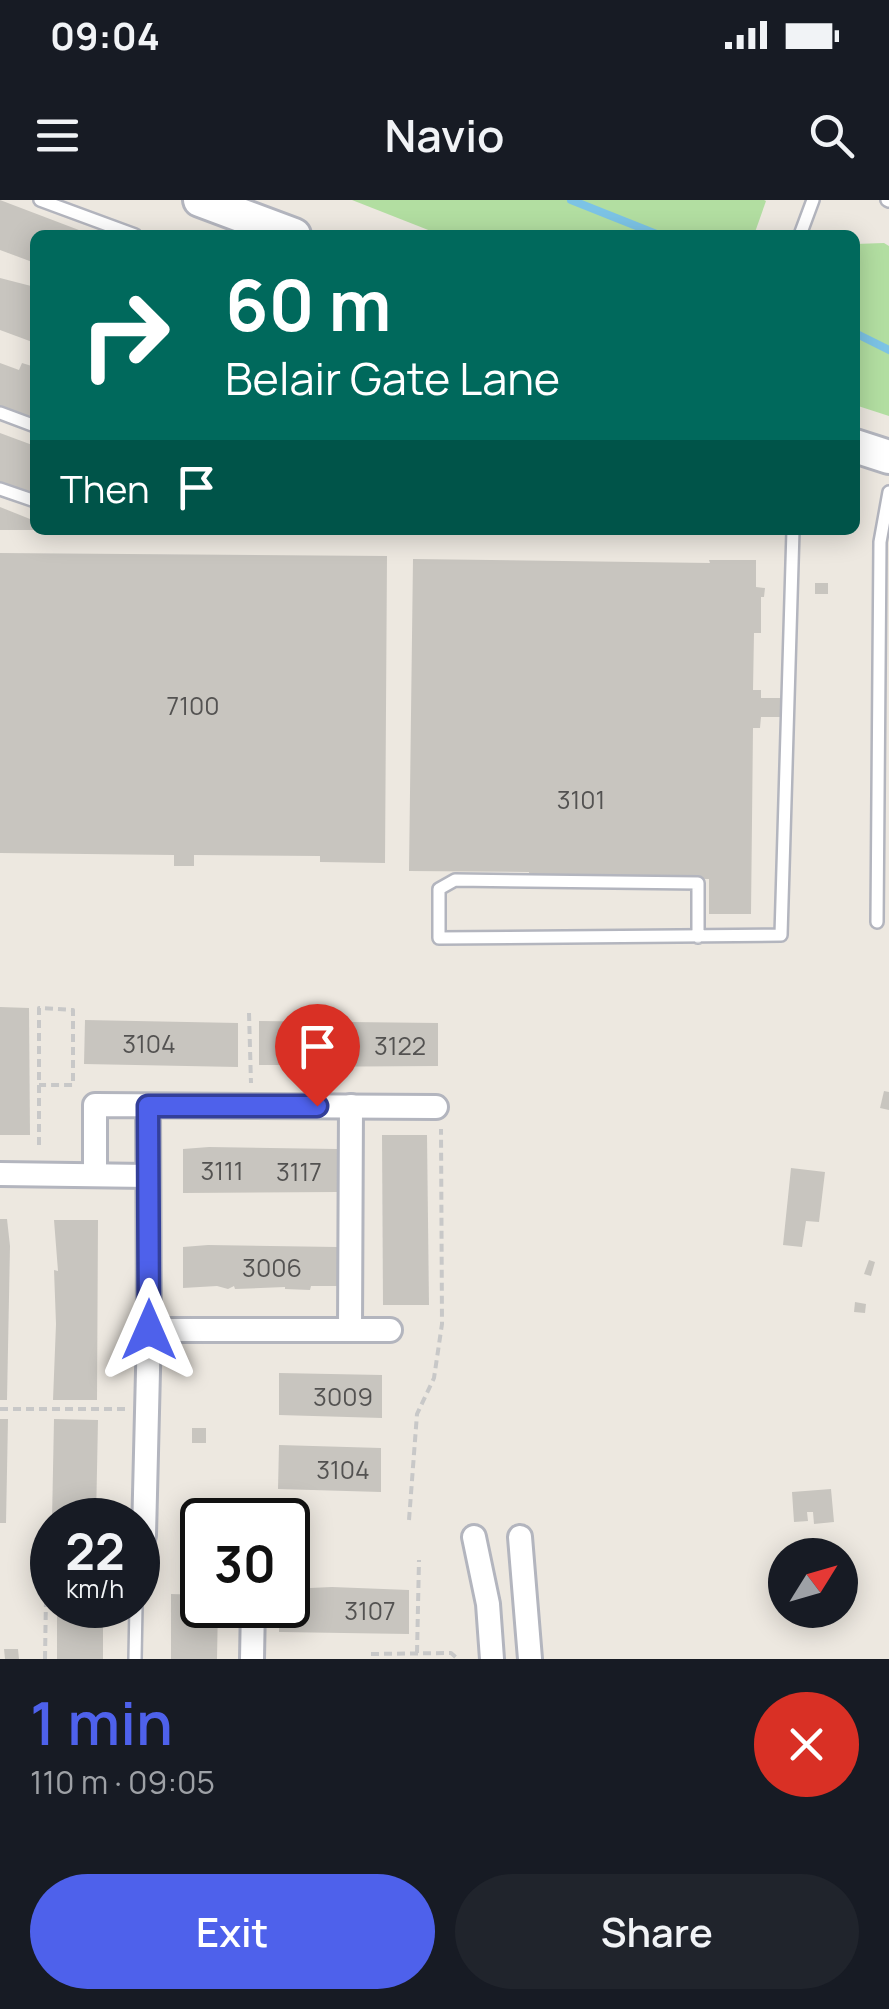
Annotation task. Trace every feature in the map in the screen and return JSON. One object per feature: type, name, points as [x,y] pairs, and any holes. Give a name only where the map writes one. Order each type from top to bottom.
[{"type":"main road","points":[[200,200],[281,230]]},
{"type":"main road","points":[[860,448],[889,457]]},
{"type":"street","points":[[95,1175],[96,1104],[350,1106],[438,1115]]},
{"type":"street","points":[[145,1498],[148,1106]]},
{"type":"street","points":[[350,1106],[350,1330]]},
{"type":"street","points":[[0,1174],[148,1176]]},
{"type":"street","points":[[149,1330],[390,1330]]},
{"type":"street","points":[[474,1536],[483,1570],[492,1659]]},
{"type":"street","points":[[520,1537],[530,1659]]},
{"type":"street","points":[[252,1628],[252,1659]]},
{"type":"lane","points":[[40,200],[122,230]]},
{"type":"lane","points":[[802,230],[814,200]]},
{"type":"lane","points":[[0,412],[30,424]]},
{"type":"lane","points":[[0,489],[30,498]]},
{"type":"lane","points":[[878,922],[880,542],[889,492]]},
{"type":"lane","points":[[698,937],[698,883],[455,880],[439,889],[438,938],[698,937],[781,935],[793,535]]},
{"type":"lane","points":[[135,1659],[136,1628]]},
{"type":"path","points":[[39,1085],[73,1086],[73,1010],[39,1008],[39,1085],[39,1145]]},
{"type":"path","points":[[249,1014],[251,1088]]},
{"type":"path","points":[[409,1520],[417,1414],[434,1378],[442,1324],[438,1115]]},
{"type":"path","points":[[0,1408],[130,1409]]},
{"type":"path","points":[[417,1653],[419,1560]]},
{"type":"path","points":[[45,1628],[45,1659]]},
{"type":"path","points":[[370,1654],[451,1653],[458,1659]]},
{"type":"green space","points":[[352,200],[766,201],[756,230],[428,230]]},
{"type":"green space","points":[[860,244],[889,246],[889,416],[860,407]]},
{"type":"building","points":[[0,200],[79,230],[30,230],[30,261],[0,250]]},
{"type":"building","points":[[0,278],[30,286],[30,341],[0,330]]},
{"type":"building","points":[[0,363],[19,370],[22,363],[30,365],[30,421],[0,410]]},
{"type":"building","points":[[0,433],[30,444],[30,495],[0,483]]},
{"type":"building","points":[[0,507],[30,519],[30,530],[0,530]]},
{"type":"building","points":[[0,553],[387,556],[385,863],[320,862],[320,856],[194,855],[194,866],[174,866],[174,855],[0,853]]},
{"type":"building","points":[[413,559],[710,563],[709,560],[756,560],[756,587],[765,588],[761,597],[761,633],[754,633],[753,690],[761,690],[761,698],[782,698],[781,717],[761,717],[760,728],[753,728],[751,914],[709,914],[709,879],[409,871]]},
{"type":"building","points":[[815,583],[828,583],[828,594],[815,594]]},
{"type":"building","points":[[0,1007],[29,1008],[30,1135],[0,1135]]},
{"type":"building","points":[[85,1020],[238,1023],[238,1067],[84,1064]]},
{"type":"building","points":[[259,1021],[438,1023],[438,1066],[259,1065]]},
{"type":"building","points":[[884,1091],[889,1092],[889,1110],[880,1108]]},
{"type":"building","points":[[382,1135],[427,1135],[429,1305],[383,1305]]},
{"type":"building","points":[[183,1149],[337,1149],[337,1192],[183,1193]]},
{"type":"building","points":[[791,1168],[825,1172],[819,1222],[806,1221],[802,1247],[783,1245]]},
{"type":"building","points":[[0,1219],[7,1219],[10,1246],[7,1400],[0,1400]]},
{"type":"building","points":[[54,1220],[98,1220],[97,1400],[53,1400],[54,1270],[58,1271]]},
{"type":"building","points":[[183,1247],[337,1247],[337,1286],[311,1286],[310,1290],[183,1288]]},
{"type":"building","points":[[869,1260],[875,1262],[871,1276],[864,1274]]},
{"type":"building","points":[[855,1302],[866,1304],[865,1313],[854,1312]]},
{"type":"building","points":[[279,1373],[382,1375],[382,1418],[279,1415]]},
{"type":"building","points":[[0,1419],[8,1419],[6,1523],[0,1523]]},
{"type":"building","points":[[54,1419],[98,1420],[96,1498],[52,1498]]},
{"type":"building","points":[[192,1428],[206,1428],[206,1443],[192,1443]]},
{"type":"building","points":[[279,1445],[381,1448],[381,1492],[278,1489]]},
{"type":"building","points":[[831,1489],[834,1522],[814,1524],[813,1512],[807,1512],[808,1521],[794,1522],[792,1492]]},
{"type":"building","points":[[310,1588],[409,1590],[409,1634],[279,1632],[279,1628],[310,1628]]},
{"type":"building","points":[[171,1594],[180,1594],[180,1628],[218,1628],[217,1659],[171,1659]]},
{"type":"building","points":[[57,1628],[103,1628],[103,1659],[57,1659]]},
{"type":"building","points":[[4,1649],[18,1649],[19,1659],[5,1659]]},
{"type":"waterway","points":[[571,200],[646,230]]},
{"type":"waterway","points":[[860,336],[889,350]]},
{"type":"route","points":[[149,1330],[148,1106],[317,1106]]}]
